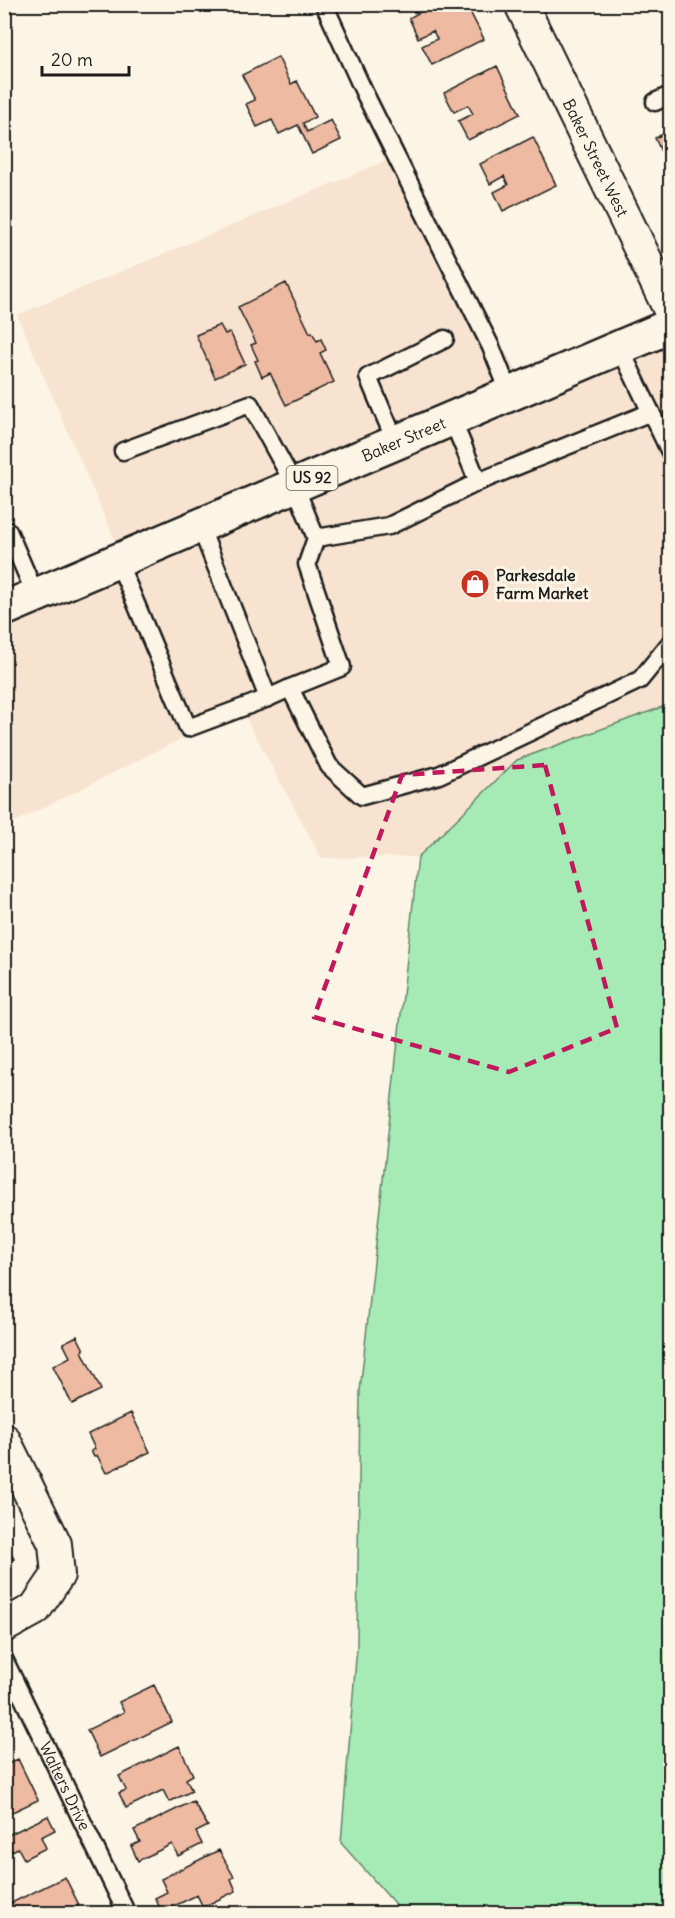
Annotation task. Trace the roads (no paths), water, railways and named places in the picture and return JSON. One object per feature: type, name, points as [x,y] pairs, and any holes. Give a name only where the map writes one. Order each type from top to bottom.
[{"type":"main road","name":"Baker Street","points":[[4,609],[670,326]]},
{"type":"street","name":"Baker Street West","points":[[522,4],[670,310]]},
{"type":"street","points":[[4,1440],[55,1544],[58,1575],[34,1609],[4,1626]]},
{"type":"lane","points":[[324,4],[364,92],[491,347],[510,394]]},
{"type":"lane","points":[[396,443],[368,377],[445,339]]},
{"type":"lane","points":[[620,348],[670,452]]},
{"type":"lane","points":[[118,561],[188,728],[342,667],[307,564],[316,538],[295,486],[250,404],[123,451]]},
{"type":"lane","points":[[316,538],[389,525],[477,482],[651,412]]},
{"type":"lane","points":[[452,419],[477,482]]},
{"type":"lane","points":[[200,526],[268,698]]},
{"type":"lane","points":[[4,533],[8,531],[36,596]]},
{"type":"lane","points":[[290,688],[329,766],[362,796],[439,775],[640,680],[670,643]]},
{"type":"lane","name":"Walters Drive","points":[[4,1659],[127,1914]]},
{"type":"place","name":"Parkesdale Farm Market","points":[[475,584]]}]
